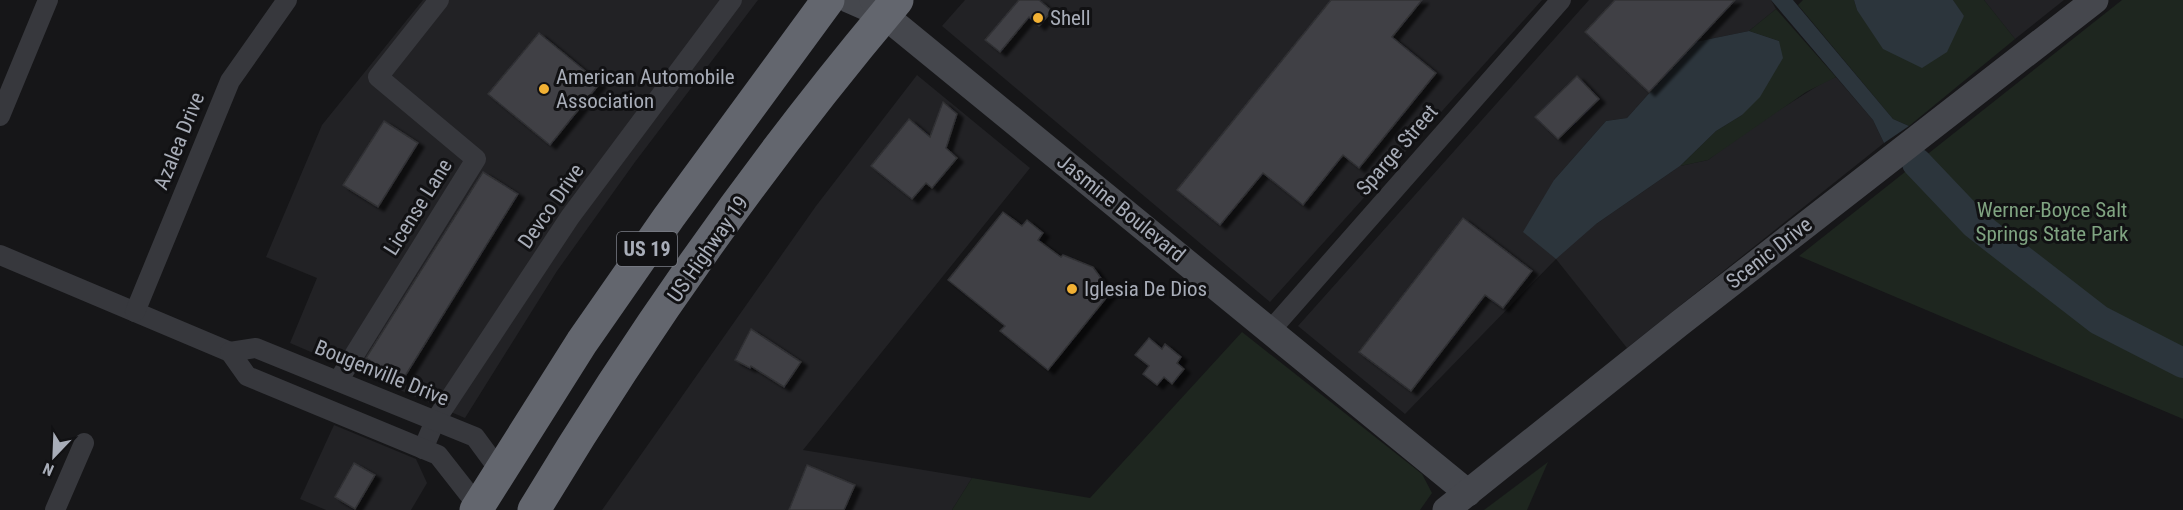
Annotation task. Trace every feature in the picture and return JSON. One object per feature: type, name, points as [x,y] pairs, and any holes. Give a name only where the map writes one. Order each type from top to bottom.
[{"type":"highway","name":"US 19","points":[[500,471],[589,333],[828,0]]},
{"type":"highway","name":"US Highway 19","points":[[534,510],[703,254],[885,5]]},
{"type":"highway","points":[[486,509],[507,497],[500,471]]},
{"type":"street","points":[[0,116],[48,0]]},
{"type":"street","name":"License Lane","points":[[338,381],[476,159],[378,77],[439,0]]},
{"type":"street","name":"Devco Drive","points":[[423,449],[435,421],[570,217],[732,0]]},
{"type":"street","name":"Jasmine Boulevard","points":[[850,0],[885,5],[1270,331],[1468,493]]},
{"type":"street","name":"Sparge Street","points":[[1270,331],[1561,0]]},
{"type":"street","name":"Scenic Drive","points":[[1446,510],[1680,323],[2095,0]]},
{"type":"street","name":"Azalea Drive","points":[[135,312],[230,81],[285,1]]},
{"type":"street","name":"Bougenville Drive","points":[[0,255],[230,352],[256,348],[475,437],[500,471]]},
{"type":"street","points":[[230,352],[247,376],[438,455],[486,509]]},
{"type":"street","points":[[55,510],[84,443]]},
{"type":"shaded area","points":[[423,0],[758,0],[635,162],[557,271],[465,418],[290,343],[317,278],[266,257],[322,125]]},
{"type":"shaded area","points":[[965,0],[1542,0],[1270,302],[942,26]]},
{"type":"shaded area","points":[[1589,0],[1771,0],[1776,9],[1749,31],[1695,42],[1627,118],[1606,121],[1554,180],[1596,224],[1680,166],[1708,160],[1746,131],[1827,80],[1836,77],[1873,120],[1884,143],[1627,348],[1556,259],[1405,414],[1298,326]]},
{"type":"shaded area","points":[[1771,0],[1793,0],[1893,119],[1909,126],[1884,143],[1873,120]]},
{"type":"shaded area","points":[[1854,0],[1953,0],[1964,16],[1947,52],[1922,68],[1883,49],[1857,10]]},
{"type":"shaded area","points":[[1984,0],[2064,0],[2015,39]]},
{"type":"shaded area","points":[[1749,31],[1779,41],[1783,58],[1760,97],[1742,115],[1716,131],[1680,166],[1596,224],[1556,259],[1523,232],[1554,180],[1606,121],[1627,118],[1695,42]]},
{"type":"shaded area","points":[[917,75],[1030,168],[803,450],[972,478],[952,510],[602,510],[816,206]]},
{"type":"shaded area","points":[[334,425],[416,459],[427,483],[411,510],[326,510],[300,499]]},
{"type":"green space","points":[[1803,0],[1854,0],[1857,10],[1964,17],[1953,0],[1984,0],[2015,39],[1909,126],[1893,119],[1798,5]]},
{"type":"green space","name":"Werner-Boyce Salt Springs State Park","points":[[2122,0],[2183,0],[2183,419],[1799,256]]},
{"type":"green space","points":[[1776,9],[1836,77],[1806,92],[1708,160],[1680,166],[1716,131],[1742,115],[1779,41],[1749,31]]},
{"type":"green space","points":[[1242,332],[1422,474],[1432,493],[1420,510],[952,510],[972,478],[1090,498]]},
{"type":"green space","points":[[1548,462],[1527,510],[1484,510]]},
{"type":"building","name":"Shell","points":[[1019,0],[1039,0],[1052,11],[1039,26],[1029,17],[1000,52],[985,40]]},
{"type":"building","points":[[1331,0],[1422,0],[1392,37],[1436,73],[1359,168],[1343,155],[1303,205],[1263,173],[1220,225],[1177,190]]},
{"type":"building","points":[[1615,0],[1735,0],[1649,92],[1585,32]]},
{"type":"building","name":"American Automobile Association","points":[[539,33],[600,83],[550,145],[488,94]]},
{"type":"building","points":[[1577,76],[1599,99],[1558,139],[1535,117]]},
{"type":"building","points":[[943,102],[957,114],[946,148],[957,158],[932,188],[926,183],[912,199],[871,166],[909,119],[930,137]]},
{"type":"building","points":[[384,121],[418,143],[378,207],[343,185]]},
{"type":"building","points":[[483,172],[518,194],[402,381],[366,358]]},
{"type":"building","name":"Iglesia De Dios","points":[[1003,212],[1022,226],[1027,220],[1043,233],[1038,240],[1061,257],[1063,255],[1093,267],[1111,292],[1048,370],[1000,331],[1005,326],[948,280]]},
{"type":"building","points":[[1463,218],[1532,271],[1503,308],[1485,295],[1411,391],[1359,352]]},
{"type":"building","points":[[751,329],[801,362],[784,387],[751,366],[750,368],[735,360]]},
{"type":"building","points":[[1149,338],[1162,349],[1165,344],[1181,357],[1177,363],[1184,369],[1172,384],[1164,377],[1157,385],[1143,374],[1149,366],[1135,355]]},
{"type":"building","points":[[354,463],[375,475],[355,509],[335,497]]},
{"type":"building","points":[[807,465],[855,485],[844,510],[789,510]]},
{"type":"waterway","points":[[1917,163],[1975,224],[2099,320],[2183,363]]},
{"type":"place","name":"Shell","points":[[1038,18]]},
{"type":"place","name":"American Automobile Association","points":[[544,89]]},
{"type":"place","name":"Iglesia De Dios","points":[[1072,289]]}]
